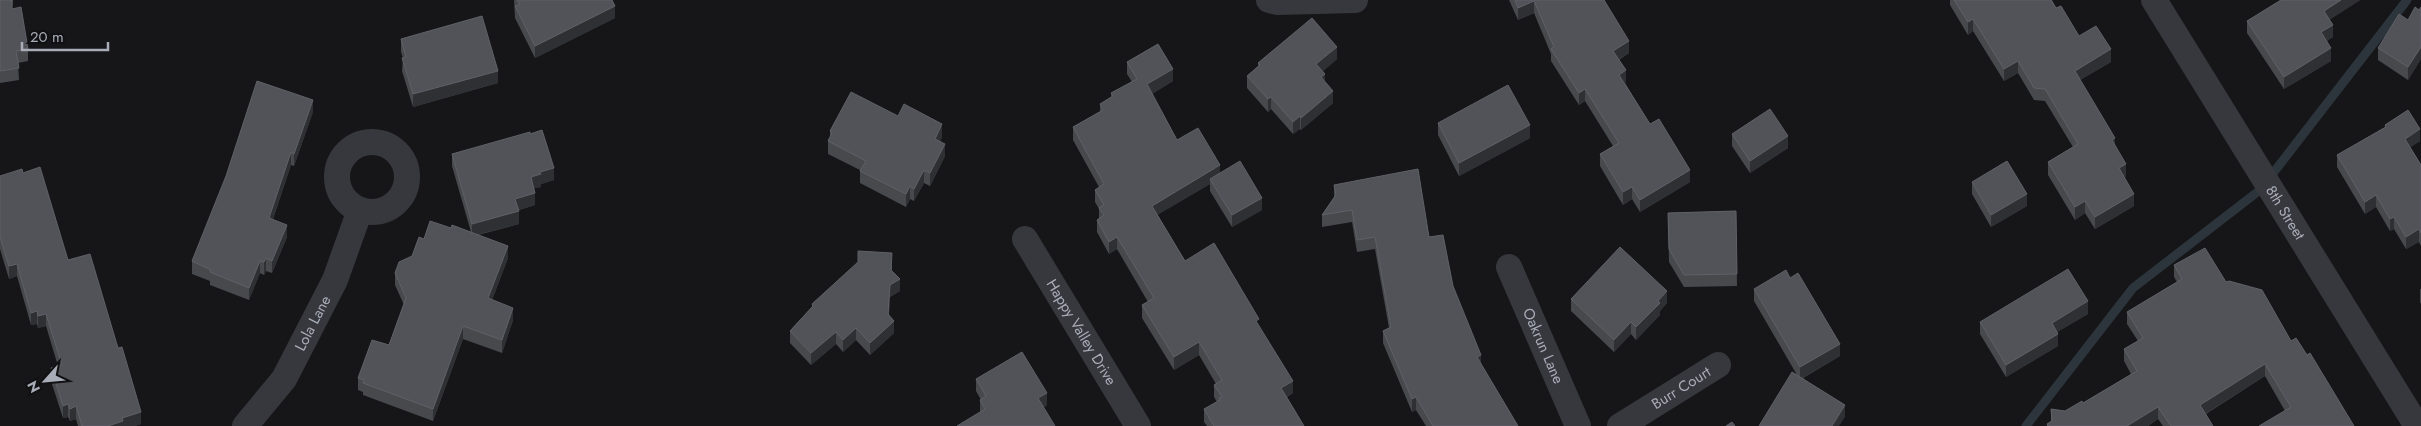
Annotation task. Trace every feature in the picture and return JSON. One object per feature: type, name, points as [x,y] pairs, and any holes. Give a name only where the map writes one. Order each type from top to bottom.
[{"type":"street","points":[[1269,0],[1277,2],[1355,0]]},
{"type":"street","name":"8th Street","points":[[2154,0],[2416,426]]},
{"type":"street","name":"Lola Lane","points":[[246,426],[284,379],[335,280],[360,210]]},
{"type":"street","name":"Happy Valley Drive","points":[[1026,239],[1138,426]]},
{"type":"street","name":"Oakrun Lane","points":[[1509,267],[1578,426]]},
{"type":"street","name":"Burr Court","points":[[1620,426],[1718,364]]},
{"type":"building","points":[[0,0],[12,0],[12,9],[21,7],[28,49],[16,51],[19,68],[0,71]]},
{"type":"building","points":[[517,0],[612,0],[615,6],[535,46],[515,6],[520,5]]},
{"type":"building","points":[[1515,0],[1604,0],[1629,41],[1613,51],[1626,70],[1619,75],[1650,124],[1659,119],[1690,170],[1640,200],[1632,187],[1623,192],[1600,154],[1619,143],[1585,89],[1579,93],[1551,49],[1554,47],[1534,1],[1518,8]]},
{"type":"building","points":[[1954,0],[2051,0],[2056,8],[2061,6],[2079,36],[2096,26],[2111,49],[2075,71],[2115,138],[2112,140],[2126,164],[2119,168],[2134,194],[2095,217],[2085,201],[2075,207],[2048,162],[2078,144],[2045,89],[2034,88],[2018,61],[2004,69],[1973,19],[1968,22]]},
{"type":"building","points":[[2281,0],[2341,0],[2324,11],[2333,25],[2321,32],[2331,48],[2284,77],[2247,21]]},
{"type":"building","points":[[2415,7],[2419,10],[2421,7],[2421,47],[2408,67],[2378,48],[2399,14],[2408,20]]},
{"type":"building","points":[[482,16],[498,71],[413,94],[402,58],[406,57],[401,39]]},
{"type":"building","points":[[1312,18],[1337,47],[1316,64],[1325,74],[1321,77],[1333,91],[1301,118],[1300,116],[1293,122],[1271,97],[1268,99],[1247,76],[1260,65],[1258,63]]},
{"type":"building","points":[[1158,44],[1173,69],[1147,84],[1177,140],[1198,128],[1220,165],[1152,206],[1185,261],[1214,243],[1259,319],[1256,321],[1293,381],[1281,388],[1304,426],[1214,426],[1204,409],[1222,397],[1214,385],[1222,380],[1199,342],[1174,357],[1142,305],[1154,298],[1117,237],[1109,242],[1097,220],[1104,215],[1099,208],[1104,205],[1095,190],[1104,184],[1073,127],[1103,110],[1100,104],[1113,96],[1111,93],[1137,79],[1127,62]]},
{"type":"building","points":[[257,81],[313,100],[294,154],[291,152],[269,218],[287,225],[272,261],[266,258],[264,262],[260,261],[249,288],[210,272],[211,270],[192,261],[226,176]]},
{"type":"building","points":[[1508,85],[1530,125],[1459,163],[1438,123]]},
{"type":"building","points":[[851,92],[898,116],[904,104],[942,124],[935,139],[945,144],[930,173],[924,170],[914,189],[910,186],[906,194],[860,171],[866,161],[828,141],[832,133],[830,131]]},
{"type":"building","points":[[1770,109],[1788,136],[1750,161],[1732,134]]},
{"type":"building","points":[[2408,110],[2420,129],[2405,139],[2421,165],[2421,233],[2419,229],[2406,237],[2394,217],[2390,219],[2376,195],[2365,202],[2337,155],[2386,127],[2385,125]]},
{"type":"building","points":[[542,130],[554,168],[531,177],[535,193],[515,199],[519,211],[472,224],[452,154]]},
{"type":"building","points":[[1240,161],[1262,198],[1232,215],[1210,179]]},
{"type":"building","points":[[2007,161],[2027,194],[1991,215],[1972,182]]},
{"type":"building","points":[[40,167],[68,260],[90,254],[118,348],[122,347],[141,412],[122,418],[123,421],[108,426],[82,426],[76,406],[70,409],[68,404],[63,406],[51,368],[62,365],[46,314],[38,316],[37,311],[31,313],[17,264],[9,266],[0,237],[0,176],[22,169],[23,173]]},
{"type":"building","points":[[1418,169],[1429,237],[1443,235],[1453,286],[1481,355],[1477,357],[1518,426],[1433,426],[1416,397],[1412,399],[1383,331],[1391,327],[1375,237],[1357,240],[1352,210],[1322,215],[1336,195],[1334,185]]},
{"type":"building","points":[[1736,211],[1737,274],[1684,275],[1669,249],[1668,213]]},
{"type":"building","points":[[430,221],[451,228],[452,225],[508,246],[488,298],[513,308],[502,340],[463,326],[433,409],[363,383],[364,380],[358,378],[372,340],[389,345],[406,298],[395,273],[399,262],[412,256],[419,237],[424,239]]},
{"type":"building","points":[[1620,247],[1667,291],[1658,301],[1660,303],[1636,327],[1631,322],[1614,340],[1571,299]]},
{"type":"building","points":[[2205,248],[2226,282],[2229,281],[2262,290],[2291,341],[2296,338],[2307,355],[2310,353],[2354,426],[2259,426],[2291,407],[2265,364],[2200,405],[2213,426],[2171,426],[2158,407],[2127,426],[2048,426],[2047,424],[2052,421],[2051,409],[2065,411],[2082,401],[2083,403],[2137,371],[2124,349],[2143,338],[2127,312],[2182,279],[2174,265]]},
{"type":"building","points":[[858,251],[892,253],[891,270],[900,279],[890,285],[888,314],[894,321],[870,343],[856,328],[843,340],[836,332],[811,353],[790,331],[813,306],[812,304],[858,262]]},
{"type":"building","points":[[2068,269],[2088,301],[2052,323],[2058,334],[2006,365],[1980,322]]},
{"type":"building","points":[[1786,270],[1790,278],[1798,273],[1840,344],[1800,367],[1754,289]]},
{"type":"building","points":[[1022,352],[1047,393],[1038,398],[1055,426],[957,426],[985,409],[980,400],[986,396],[976,379]]},
{"type":"building","points":[[1792,372],[1845,405],[1832,426],[1759,426]]},
{"type":"building","points":[[1732,422],[1735,426],[1726,426]]},
{"type":"waterway","points":[[2026,426],[2133,288],[2260,190],[2407,0]]}]
